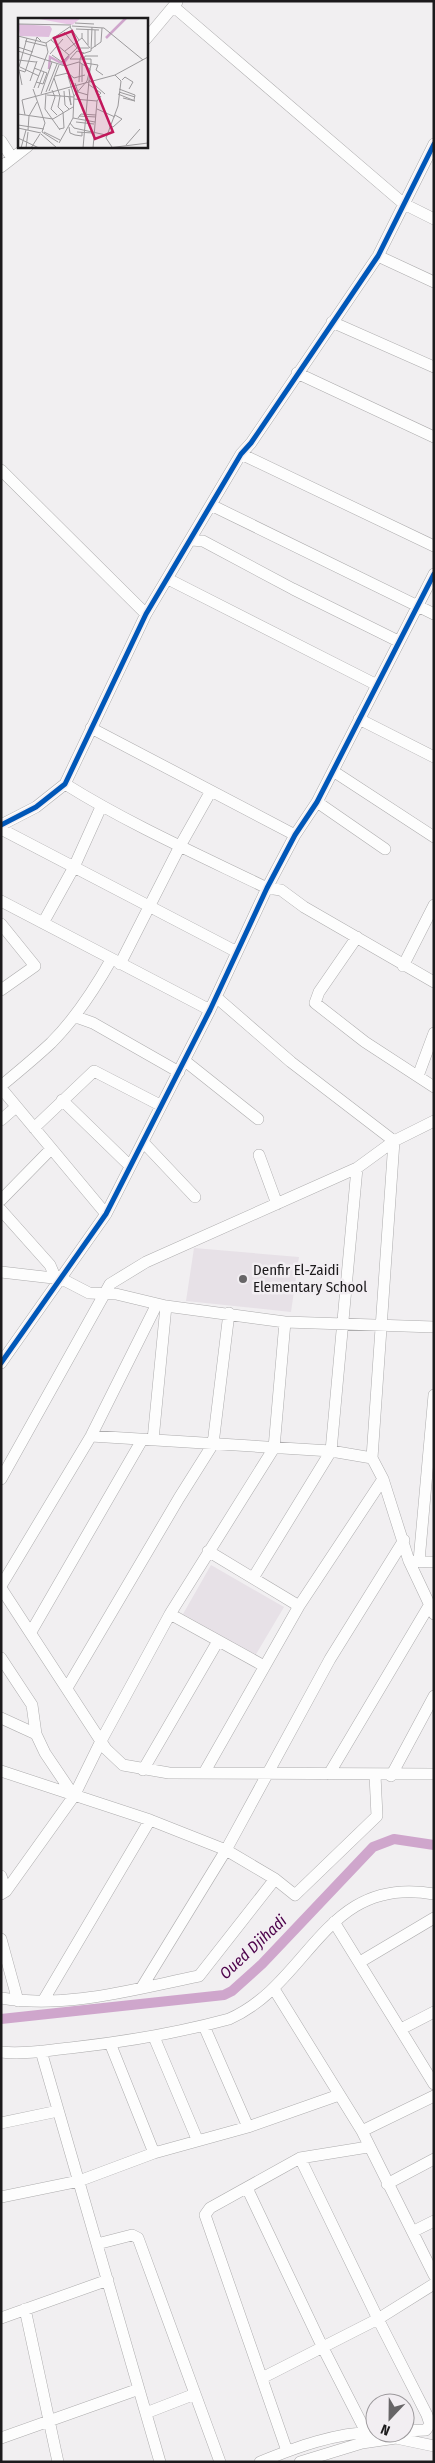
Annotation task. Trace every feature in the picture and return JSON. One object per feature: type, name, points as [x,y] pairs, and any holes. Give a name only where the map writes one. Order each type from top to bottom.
[{"type":"street","points":[[148,37],[176,4],[404,204],[434,219]]},
{"type":"street","points":[[1,141],[12,158]]},
{"type":"street","points":[[1,827],[36,807],[65,784],[146,614],[242,454],[378,256],[434,145]]},
{"type":"street","points":[[1,167],[25,148]]},
{"type":"street","points":[[378,256],[434,282]]},
{"type":"street","points":[[332,322],[434,367]]},
{"type":"street","points":[[297,373],[434,437]]},
{"type":"street","points":[[242,454],[434,546]]},
{"type":"street","points":[[1,470],[146,614]]},
{"type":"street","points":[[211,505],[434,614]]},
{"type":"street","points":[[192,540],[203,541],[292,589],[398,641]]},
{"type":"street","points":[[1,1362],[106,1214],[160,1105],[185,1061],[267,888],[295,835],[317,802],[434,574]]},
{"type":"street","points":[[168,579],[376,685]]},
{"type":"street","points":[[359,719],[434,757]]},
{"type":"street","points":[[91,728],[295,835]]},
{"type":"street","points":[[333,771],[434,837]]},
{"type":"street","points":[[65,784],[101,807],[180,846],[267,888],[282,890],[304,907],[434,982]]},
{"type":"street","points":[[106,1214],[51,1150],[1,1087],[50,1043],[73,1018],[116,962],[150,907],[180,846],[211,791]]},
{"type":"street","points":[[317,802],[385,849]]},
{"type":"street","points":[[43,923],[74,867],[101,807]]},
{"type":"street","points":[[1,827],[237,952]]},
{"type":"street","points":[[1,901],[210,1010]]},
{"type":"street","points":[[404,966],[434,905]]},
{"type":"street","points":[[1,924],[35,966],[1,990]]},
{"type":"street","points":[[357,937],[319,992],[315,1002],[364,1042],[434,1087]]},
{"type":"street","points":[[216,997],[291,1062],[394,1141]]},
{"type":"street","points":[[73,1018],[93,1023],[179,1072]]},
{"type":"street","points":[[418,1076],[434,1033]]},
{"type":"street","points":[[185,1061],[258,1119]]},
{"type":"street","points":[[34,1128],[94,1071],[160,1105]]},
{"type":"street","points":[[62,1100],[130,1166]]},
{"type":"street","points":[[1,1120],[16,1107]]},
{"type":"street","points":[[1,1479],[110,1284],[146,1262],[357,1168],[394,1141],[434,1121]]},
{"type":"street","points":[[330,1774],[432,1609],[404,1540],[383,1479],[372,1458],[394,1141]]},
{"type":"street","points":[[143,1142],[195,1197]]},
{"type":"street","points":[[1,1200],[51,1150]]},
{"type":"street","points":[[259,1155],[277,1204]]},
{"type":"street","points":[[253,1578],[330,1451],[357,1168]]},
{"type":"street","points":[[3,1215],[50,1265],[59,1279]]},
{"type":"street","points":[[1,1272],[59,1279],[89,1293],[116,1294],[162,1305],[285,1322],[434,1327]]},
{"type":"street","points":[[162,1305],[91,1436],[1,1587],[101,1741],[123,1765],[169,1773],[391,1776],[434,1774]]},
{"type":"street","points":[[30,1632],[147,1440],[162,1305]]},
{"type":"street","points":[[67,1688],[174,1506],[213,1444],[229,1313]]},
{"type":"street","points":[[4,1892],[74,1796],[101,1741],[170,1614],[274,1448],[285,1322]]},
{"type":"street","points":[[414,1561],[434,1395]]},
{"type":"street","points":[[91,1436],[330,1451],[372,1458]]},
{"type":"street","points":[[204,1772],[299,1606],[383,1479]]},
{"type":"street","points":[[142,1987],[226,1850],[330,1659],[404,1540]]},
{"type":"street","points":[[208,1552],[299,1606]]},
{"type":"street","points":[[414,1561],[434,1562]]},
{"type":"street","points":[[170,1614],[264,1666]]},
{"type":"street","points":[[143,1770],[218,1641]]},
{"type":"street","points":[[1,1658],[7,1670],[32,1705],[36,1734],[45,1753],[74,1796]]},
{"type":"street","points":[[391,1776],[434,1696]]},
{"type":"street","points":[[1,1718],[36,1734]]},
{"type":"street","points":[[1,1771],[150,1820],[226,1850],[275,1879],[295,1896],[377,1816],[375,1775]]},
{"type":"street","points":[[44,2001],[150,1820]]},
{"type":"street","points":[[1,1876],[4,1892]]},
{"type":"street","points":[[1,1998],[18,2001],[76,2000],[199,1976],[275,1879]]},
{"type":"street","points":[[1,2052],[41,2051],[110,2043],[204,2026],[240,2014],[274,1990],[318,1937],[362,1900],[397,1892],[417,1891],[434,1894]]},
{"type":"street","points":[[360,1962],[434,1918]]},
{"type":"street","points":[[334,1922],[434,2084]]},
{"type":"street","points":[[1,1939],[18,2001]]},
{"type":"street","points":[[274,1990],[362,2131],[387,2184],[414,2231],[434,2275]]},
{"type":"street","points":[[400,2029],[434,2012]]},
{"type":"street","points":[[204,2026],[248,2127]]},
{"type":"street","points":[[154,2036],[197,2139]]},
{"type":"street","points":[[110,2043],[154,2153]]},
{"type":"street","points":[[41,2051],[160,2462]]},
{"type":"street","points":[[1,2197],[79,2181],[154,2153],[197,2139],[248,2127],[339,2095]]},
{"type":"street","points":[[362,2131],[434,2096]]},
{"type":"street","points":[[1,2123],[58,2111]]},
{"type":"street","points":[[287,2451],[205,2218],[210,2208],[300,2158],[368,2146]]},
{"type":"street","points":[[300,2158],[429,2420],[429,2428],[415,2431]]},
{"type":"street","points":[[387,2184],[434,2160]]},
{"type":"street","points":[[247,2188],[322,2346],[365,2421]]},
{"type":"street","points":[[414,2231],[434,2221]]},
{"type":"street","points":[[97,2244],[132,2235],[138,2238],[220,2462]]},
{"type":"street","points":[[1,2318],[108,2280]]},
{"type":"street","points":[[262,2378],[378,2319],[434,2284]]},
{"type":"street","points":[[25,2309],[58,2462]]},
{"type":"street","points":[[1,2438],[139,2389]]},
{"type":"street","points":[[146,2413],[195,2394]]},
{"type":"street","points":[[260,2462],[308,2443],[365,2433]]},
{"type":"street","points":[[300,2462],[362,2443],[396,2438],[434,2446]]},
{"type":"shaded area","name":"Denfir El-Zaidi Elementary School","points":[[194,1248],[299,1257],[291,1312],[186,1301]]},
{"type":"shaded area","points":[[211,1565],[284,1607],[255,1656],[183,1614]]},
{"type":"waterway","name":"Oued Djihadi","points":[[1,2019],[224,1995],[232,1991],[262,1964],[373,1847],[394,1839],[434,1845]]},
{"type":"cycle path","points":[[1,825],[36,807],[65,784],[146,614],[241,454],[251,443],[378,256],[434,144]]},
{"type":"cycle path","points":[[1,1363],[106,1214],[210,1010],[267,888],[295,835],[317,802],[434,574]]},
{"type":"place","name":"Denfir El-Zaidi Elementary School","points":[[243,1279]]}]
